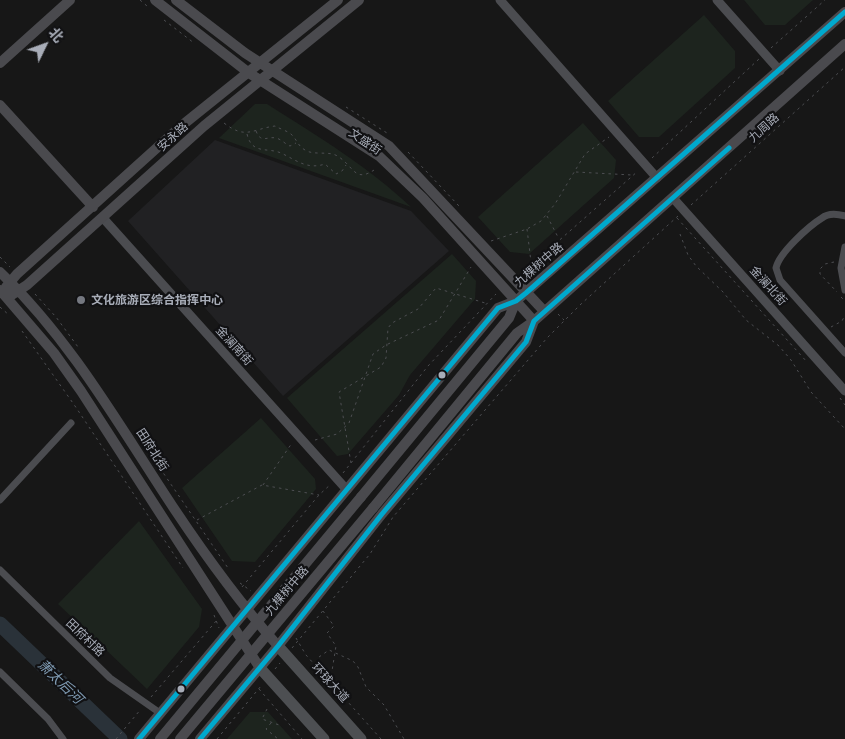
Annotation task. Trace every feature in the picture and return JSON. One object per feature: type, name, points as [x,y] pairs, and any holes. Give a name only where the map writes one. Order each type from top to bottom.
[{"type":"main road","points":[[0,63],[70,0]]},
{"type":"main road","name":"文盛街","points":[[176,0],[260,63],[389,146],[544,311]]},
{"type":"main road","name":"安永路","points":[[3,294],[10,281],[180,127],[338,0]]},
{"type":"main road","name":"安永路","points":[[3,294],[18,290],[103,218],[204,126],[359,0]]},
{"type":"main road","name":"文盛街","points":[[154,5],[249,72],[379,156],[423,198],[511,303],[534,321]]},
{"type":"main road","name":"九棵树中路","points":[[160,739],[509,318],[511,303],[526,293],[658,178],[845,12]]},
{"type":"main road","name":"九棵树中路","points":[[180,739],[517,333],[534,321],[845,44]]},
{"type":"main road","points":[[0,105],[93,207]]},
{"type":"main road","name":"田府北街","points":[[0,272],[50,326],[80,364],[176,511],[245,609],[278,646]]},
{"type":"main road","points":[[3,294],[72,378],[260,668],[324,739]]},
{"type":"main road","points":[[139,739],[245,609],[347,490],[498,308],[511,303]]},
{"type":"main road","points":[[200,739],[278,646],[382,514],[526,342],[534,321]]},
{"type":"main road","name":"环球大道","points":[[278,646],[361,739]]},
{"type":"street","points":[[500,0],[658,178]]},
{"type":"street","points":[[717,0],[780,71]]},
{"type":"street","name":"金澜北街","points":[[673,198],[842,394]]},
{"type":"street","points":[[845,216],[839,214],[822,218],[784,253],[776,268],[780,280],[845,353]]},
{"type":"street","name":"金澜南街","points":[[103,218],[347,490]]},
{"type":"street","points":[[845,247],[841,278],[845,290]]},
{"type":"street","points":[[0,500],[71,423]]},
{"type":"street","name":"田府村路","points":[[0,570],[110,678],[160,713]]},
{"type":"street","points":[[0,672],[48,719],[63,739]]},
{"type":"path","points":[[140,0],[154,5]]},
{"type":"path","points":[[160,16],[195,44]]},
{"type":"path","name":"九周路","points":[[217,739],[370,554],[394,517],[547,338],[580,305],[845,67]]},
{"type":"path","points":[[224,123],[236,132],[247,134],[275,126],[292,135],[296,142],[306,151],[338,156],[346,164],[342,171],[336,174],[325,164],[318,167],[297,163],[273,150],[262,151],[253,146],[247,134]]},
{"type":"path","points":[[256,131],[258,137],[263,140],[277,138],[290,146],[296,142]]},
{"type":"path","points":[[490,241],[527,228],[547,216],[586,154],[617,131]]},
{"type":"path","name":"文盛街","points":[[346,164],[352,171],[360,175],[368,174],[379,166],[374,162]]},
{"type":"path","points":[[574,172],[632,176]]},
{"type":"path","points":[[547,216],[559,239]]},
{"type":"path","points":[[677,218],[813,369]]},
{"type":"path","points":[[527,228],[531,264]]},
{"type":"path","points":[[680,234],[688,255],[696,266],[723,292],[746,320],[779,346],[791,360],[811,392],[845,429]]},
{"type":"path","points":[[842,263],[825,264],[820,269],[820,274],[845,301]]},
{"type":"path","points":[[315,440],[336,434],[345,428],[366,378],[373,354],[386,345],[439,320],[454,292],[472,266]]},
{"type":"path","points":[[352,463],[339,392],[366,378],[381,367],[386,358],[388,328],[392,323],[418,309],[433,290],[443,288],[486,304]]},
{"type":"path","points":[[496,294],[511,303]]},
{"type":"path","points":[[0,307],[10,316]]},
{"type":"path","points":[[825,331],[838,325],[845,315]]},
{"type":"path","points":[[20,328],[70,398],[186,572]]},
{"type":"path","points":[[842,394],[845,404]]},
{"type":"path","points":[[196,520],[262,486],[293,443]]},
{"type":"path","points":[[262,486],[319,495]]},
{"type":"path","points":[[213,611],[223,637]]},
{"type":"path","points":[[323,611],[334,626],[327,633],[336,646],[332,671]]},
{"type":"path","points":[[291,628],[306,655],[381,739]]},
{"type":"path","points":[[319,657],[329,650],[353,661],[358,667],[366,687],[384,705],[404,739]]},
{"type":"path","points":[[250,679],[302,739]]},
{"type":"path","points":[[267,709],[262,720],[282,726]]},
{"type":"path","points":[[116,739],[138,712]]},
{"type":"path","points":[[272,722],[266,729],[278,739]]},
{"type":"shaded area","points":[[744,0],[813,0],[785,25],[765,25]]},
{"type":"shaded area","points":[[704,15],[735,51],[735,68],[659,137],[639,137],[608,101]]},
{"type":"shaded area","points":[[255,104],[267,104],[324,140],[377,178],[411,207],[219,138]]},
{"type":"shaded area","points":[[583,123],[616,160],[614,178],[529,254],[510,252],[478,217]]},
{"type":"shaded area","points":[[215,140],[411,211],[449,251],[283,396],[128,221]]},
{"type":"shaded area","points":[[452,254],[476,281],[475,299],[410,375],[399,395],[348,454],[337,456],[287,398]]},
{"type":"shaded area","points":[[261,418],[315,479],[316,489],[255,562],[232,561],[182,488]]},
{"type":"shaded area","points":[[139,521],[202,609],[199,627],[147,689],[58,604]]},
{"type":"shaded area","points":[[250,712],[268,712],[292,739],[227,739]]},
{"type":"waterway","name":"萧太后河","points":[[0,624],[120,739]]},
{"type":"transit line","points":[[139,739],[498,308],[516,301],[526,293],[845,12]]},
{"type":"transit line","points":[[200,739],[278,646],[382,514],[526,342],[534,321],[729,148]]},
{"type":"place","name":"文化旅游区综合指挥中心","points":[[81,300]]}]
